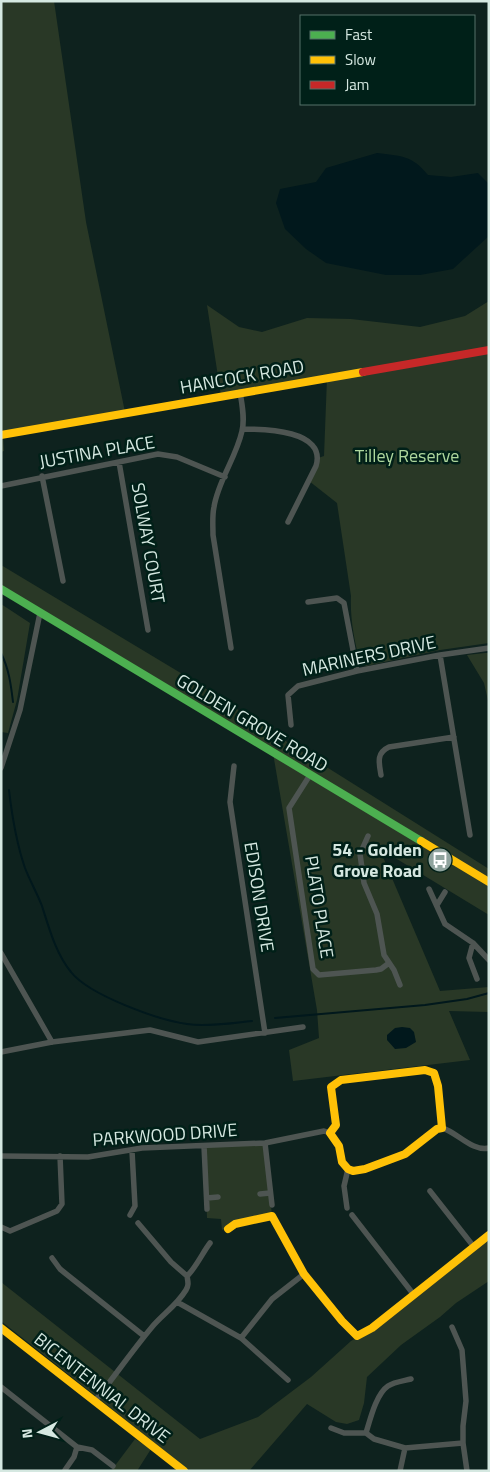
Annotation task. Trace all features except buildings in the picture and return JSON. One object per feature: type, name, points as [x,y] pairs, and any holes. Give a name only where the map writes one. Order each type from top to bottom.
[{"type":"main road","name":"HANCOCK ROAD","points":[[1,435],[489,350]]},
{"type":"main road","name":"GOLDEN GROVE ROAD","points":[[1,589],[489,882]]},
{"type":"main road","points":[[425,1070],[434,1074],[438,1086],[442,1128],[437,1129],[405,1154],[365,1169],[353,1171],[348,1169],[342,1162],[339,1146],[330,1133],[336,1125],[331,1087],[341,1080],[425,1070]]},
{"type":"main road","points":[[228,1229],[235,1224],[272,1216],[304,1274],[342,1321],[357,1336],[372,1328],[489,1235]]},
{"type":"main road","name":"BICENTENNIAL DRIVE","points":[[1,1328],[184,1471]]},
{"type":"street","points":[[231,648],[213,535],[214,507],[237,450],[243,429],[240,392]]},
{"type":"street","points":[[243,429],[274,430],[292,434],[307,442],[316,453],[318,458],[316,466],[288,522]]},
{"type":"street","name":"JUSTINA PLACE","points":[[1,486],[42,476],[158,454],[178,457],[225,477]]},
{"type":"street","name":"SOLWAY COURT","points":[[119,462],[148,630]]},
{"type":"street","points":[[42,476],[63,582]]},
{"type":"street","points":[[308,602],[337,598],[344,603],[357,671]]},
{"type":"street","points":[[1,768],[20,710],[40,613]]},
{"type":"street","name":"MARINERS DRIVE","points":[[291,725],[288,695],[298,686],[357,671],[440,655],[489,648]]},
{"type":"street","points":[[440,655],[470,835]]},
{"type":"street","points":[[382,775],[379,756],[388,746],[454,737]]},
{"type":"street","name":"EDISON DRIVE","points":[[234,766],[230,802],[265,1033]]},
{"type":"street","name":"PLATO PLACE","points":[[310,775],[290,806],[289,811],[313,968],[319,975],[329,975],[379,970],[389,963]]},
{"type":"street","points":[[368,836],[360,854],[363,880],[377,914],[384,955],[395,972],[400,985]]},
{"type":"street","points":[[429,889],[446,924],[473,943],[489,960]]},
{"type":"street","points":[[437,905],[446,892]]},
{"type":"street","points":[[473,943],[469,958],[477,979]]},
{"type":"street","points":[[1,953],[52,1042]]},
{"type":"street","points":[[1,1052],[52,1042],[150,1030],[198,1042],[303,1028]]},
{"type":"street","points":[[442,1128],[453,1132],[476,1146],[485,1149],[489,1148]]},
{"type":"street","name":"PARKWOOD DRIVE","points":[[1,1156],[88,1156],[142,1148],[264,1143],[324,1131],[330,1133]]},
{"type":"street","points":[[264,1143],[272,1204]]},
{"type":"street","points":[[204,1146],[207,1209]]},
{"type":"street","points":[[130,1215],[137,1209],[132,1150]]},
{"type":"street","points":[[1,1228],[10,1231],[57,1211],[62,1204],[60,1156]]},
{"type":"street","points":[[347,1208],[344,1186],[348,1169]]},
{"type":"street","points":[[430,1191],[474,1247]]},
{"type":"street","points":[[260,1194],[270,1193]]},
{"type":"street","points":[[207,1198],[218,1197]]},
{"type":"street","points":[[352,1215],[414,1295]]},
{"type":"street","points":[[95,1401],[144,1336],[186,1291],[189,1283],[187,1276],[171,1262],[138,1224]]},
{"type":"street","points":[[187,1276],[210,1243]]},
{"type":"street","points":[[52,1258],[60,1270],[144,1336]]},
{"type":"street","points":[[241,1338],[272,1299],[304,1274]]},
{"type":"street","points":[[177,1302],[241,1338],[288,1380]]},
{"type":"street","points":[[452,1327],[462,1350],[466,1401],[463,1443],[467,1471]]},
{"type":"street","points":[[366,1433],[383,1390],[394,1383],[411,1379]]},
{"type":"street","points":[[1,1387],[77,1448],[92,1450],[114,1466]]},
{"type":"street","points":[[331,1428],[344,1433],[366,1433],[374,1439],[405,1448],[463,1443]]},
{"type":"street","points":[[65,1470],[74,1457],[77,1448]]},
{"type":"street","points":[[400,1471],[405,1448]]},
{"type":"green space","points":[[1,1],[54,1],[86,222],[125,412],[3,435],[4,451],[1,452]]},
{"type":"green space","name":"Tilley Reserve","points":[[489,301],[489,643],[440,650],[366,666],[360,662],[354,637],[351,596],[337,503],[309,481],[318,458],[324,456],[327,378],[221,396],[207,305],[239,327],[262,332],[307,318],[351,319],[420,327],[465,316]]},
{"type":"green space","points":[[1,565],[194,681],[301,751],[489,869],[489,915],[387,853],[383,857],[440,991],[489,987],[489,1012],[449,1011],[470,1060],[293,1081],[289,1050],[319,1038],[317,1010],[273,753],[1,588]]},
{"type":"green space","points":[[1,604],[30,623],[17,700],[8,733],[1,732]]},
{"type":"green space","points":[[489,653],[489,705],[484,683],[467,655]]},
{"type":"green space","points":[[265,1143],[272,1216],[235,1224],[222,1230],[221,1219],[207,1218],[204,1146]]},
{"type":"green space","points":[[489,1235],[489,1281],[456,1303],[401,1345],[367,1377],[364,1403],[359,1420],[347,1424],[336,1422],[307,1404],[249,1471],[184,1471],[181,1464],[1,1321],[1,1282],[200,1439],[258,1417],[311,1377],[351,1341]]},
{"type":"green space","points":[[135,1439],[151,1449],[137,1471],[111,1471]]},
{"type":"water","points":[[377,153],[411,160],[428,175],[451,177],[478,173],[489,184],[489,236],[453,269],[420,275],[386,275],[326,263],[306,249],[285,229],[276,203],[280,189],[316,182],[326,168]]},
{"type":"water","points":[[395,1028],[410,1028],[414,1032],[416,1042],[406,1048],[395,1049],[387,1040],[387,1035]]},
{"type":"waterway","points":[[1,653],[8,671],[13,702]]},
{"type":"waterway","points":[[9,790],[15,829],[25,868],[42,906],[57,949],[71,972],[80,981],[108,998],[142,1012],[174,1022],[203,1025],[252,1021]]},
{"type":"waterway","points":[[275,1018],[425,1005],[467,999],[489,993]]},
{"type":"traffic: fast","points":[[1,589],[421,841]]},
{"type":"traffic: slow","points":[[1,435],[363,372]]},
{"type":"traffic: slow","points":[[421,841],[489,882]]},
{"type":"traffic: slow","points":[[425,1070],[434,1073],[438,1086],[442,1128],[437,1129],[405,1154],[365,1169],[353,1171],[348,1169],[342,1162],[339,1146],[330,1133],[336,1125],[331,1087],[341,1080],[425,1070]]},
{"type":"traffic: slow","points":[[228,1229],[235,1224],[272,1216],[304,1274],[342,1321],[357,1336],[372,1328],[489,1235]]},
{"type":"traffic: slow","points":[[1,1328],[184,1471]]},
{"type":"traffic: jam","points":[[363,372],[489,350]]},
{"type":"place","name":"54 - Golden Grove Road","points":[[440,860]]}]
